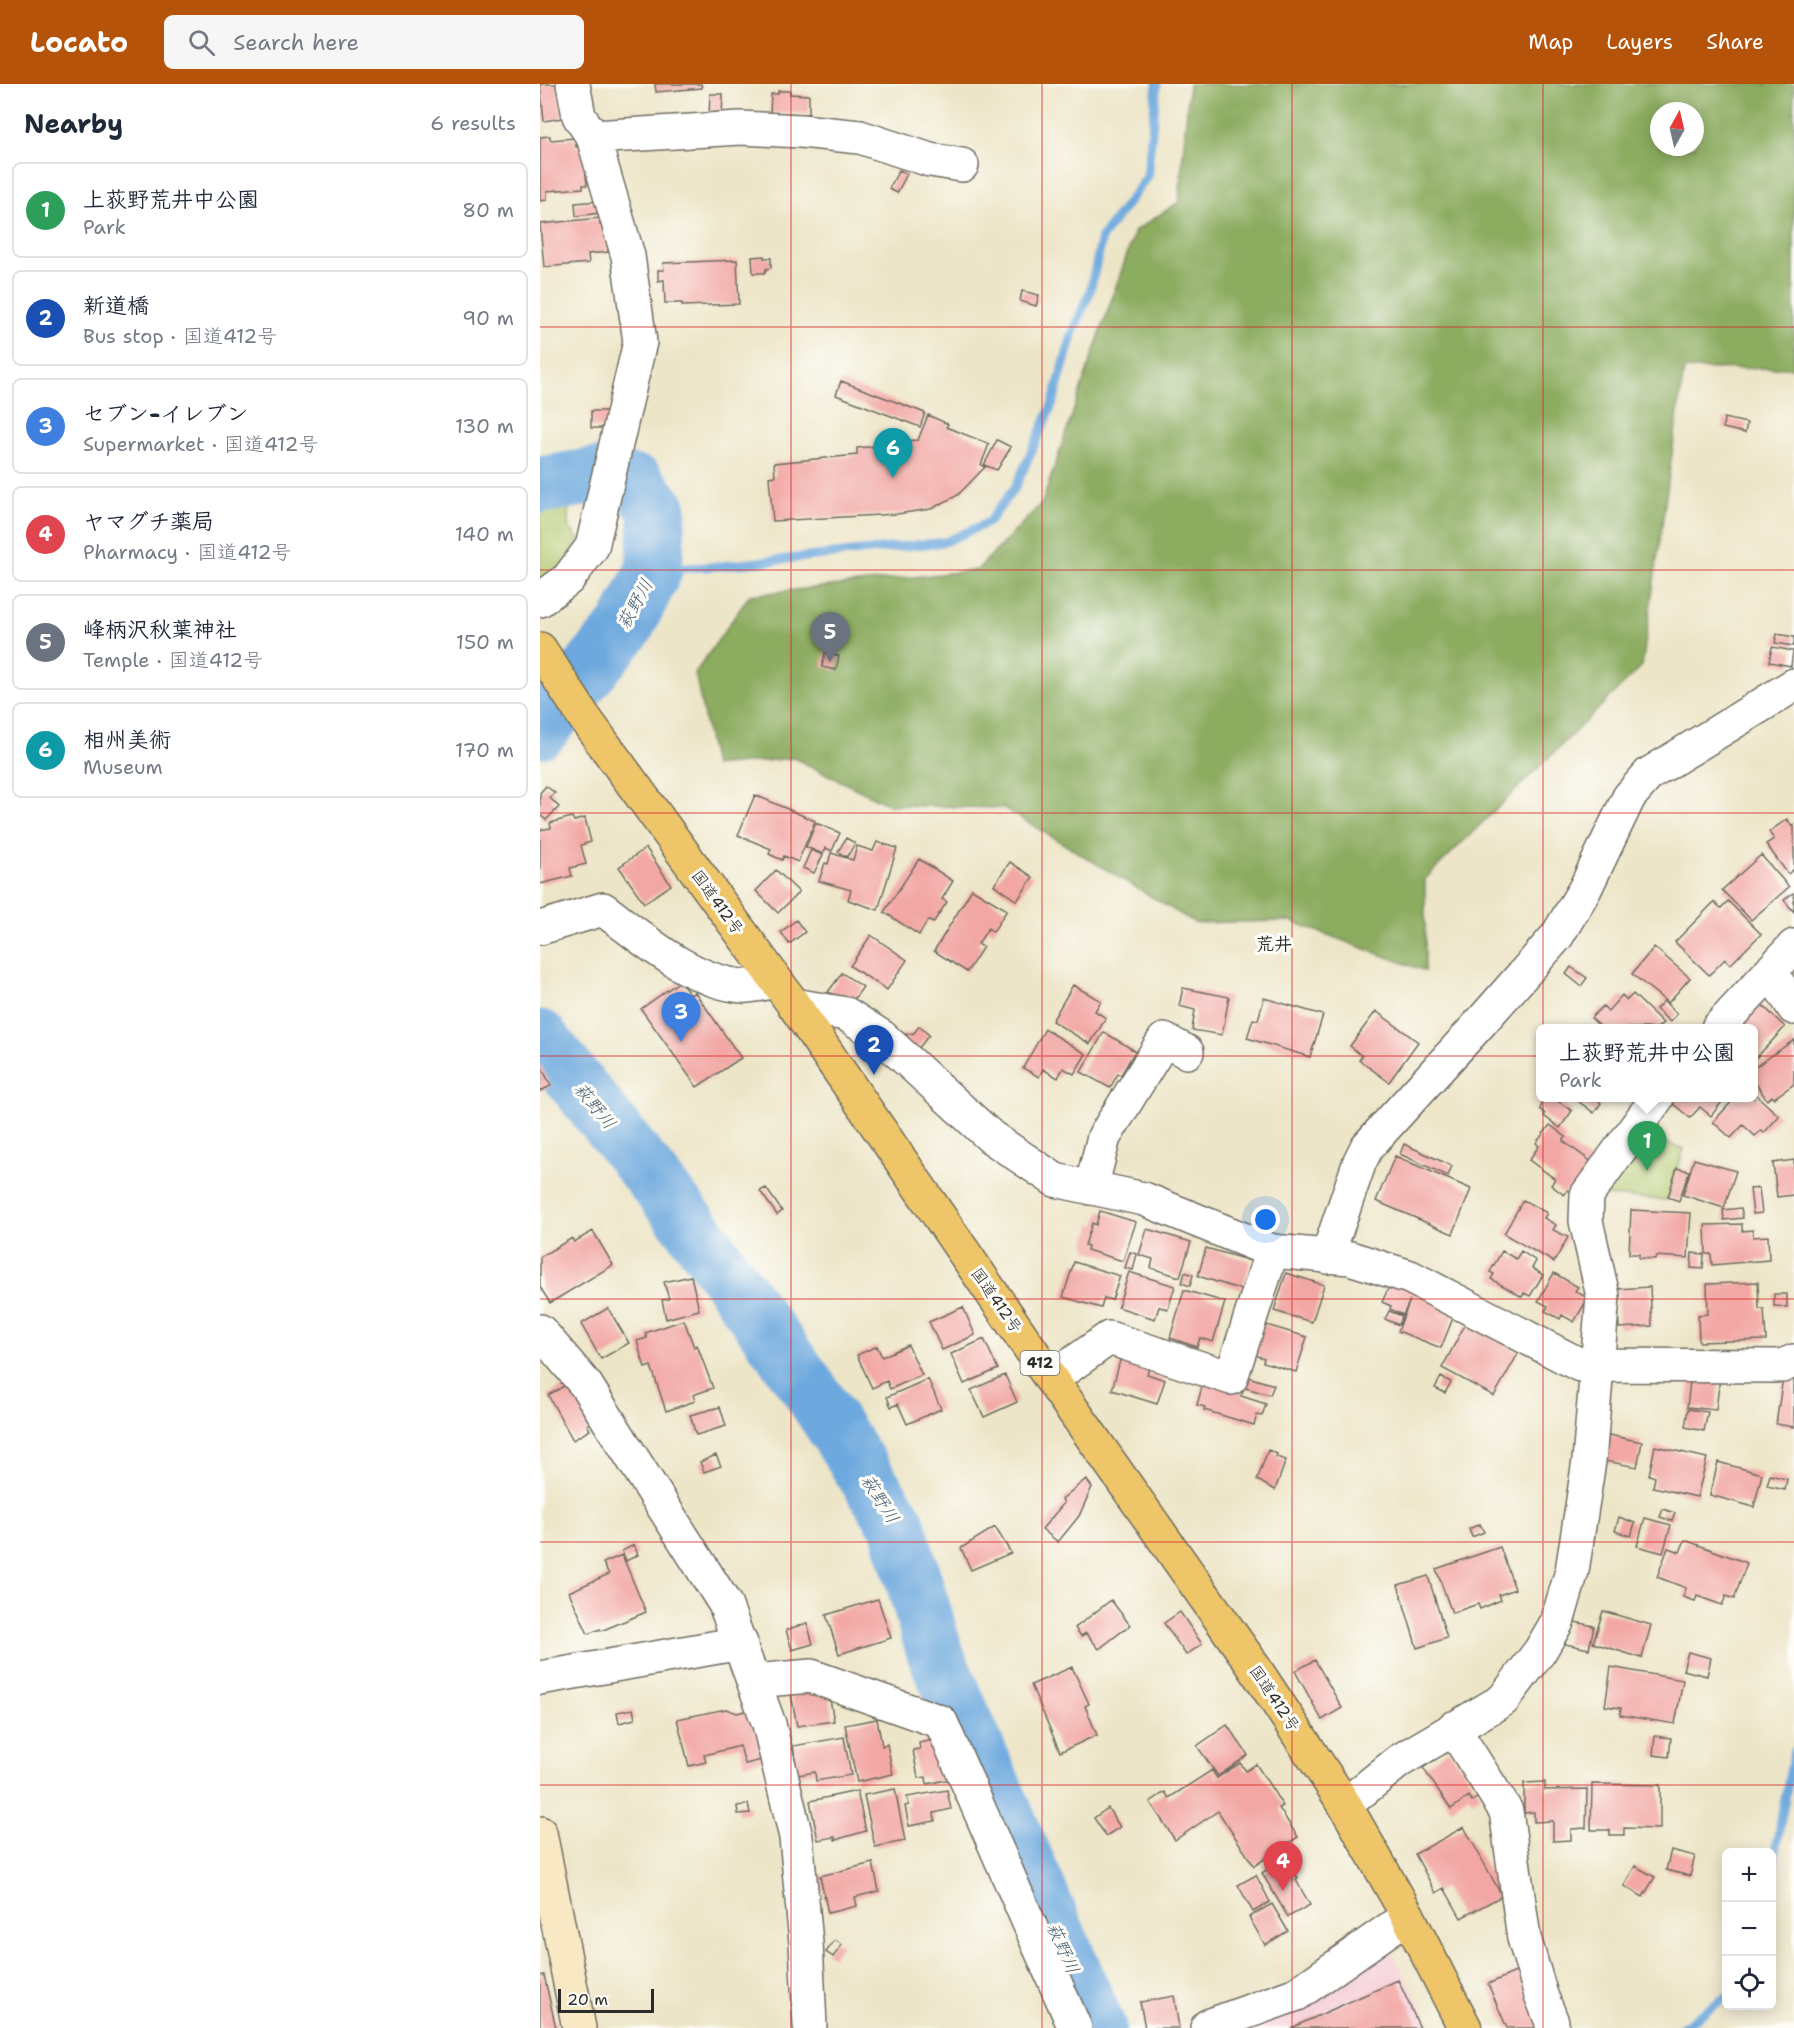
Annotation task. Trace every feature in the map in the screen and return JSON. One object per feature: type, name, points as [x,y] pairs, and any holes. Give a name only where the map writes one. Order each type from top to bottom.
[{"type":"highway","name":"国道412号","points":[[541,650],[584,717],[785,993],[1051,1379],[1250,1661],[1346,1805],[1408,1916],[1465,2028]]},
{"type":"street","points":[[540,600],[568,579],[592,547],[600,521],[640,342],[628,256],[593,137],[579,116],[573,84]]},
{"type":"street","points":[[593,137],[740,128],[801,131],[860,137],[930,160],[962,165]]},
{"type":"street","points":[[1327,1257],[1366,1147],[1557,936],[1585,889],[1629,797],[1649,774],[1794,685]]},
{"type":"street","points":[[540,928],[603,909],[647,942],[698,975],[785,993],[846,1014],[882,1037],[991,1137],[1055,1180],[1144,1199],[1272,1251],[1350,1258],[1410,1277],[1580,1365],[1782,1366],[1794,1361]]},
{"type":"street","points":[[1722,1024],[1794,946]]},
{"type":"street","points":[[1770,970],[1794,1008]]},
{"type":"street","points":[[1091,1188],[1104,1137],[1165,1039]]},
{"type":"street","points":[[1346,1805],[1399,1761],[1503,1700],[1540,1652],[1557,1622],[1572,1571],[1589,1461],[1603,1296],[1586,1221],[1587,1195],[1653,1102]]},
{"type":"street","points":[[1051,1379],[1109,1338],[1231,1378],[1272,1251]]},
{"type":"street","points":[[540,1331],[586,1384],[725,1605],[741,1643],[769,1724],[796,1837],[806,1943],[810,2025]]},
{"type":"street","points":[[540,1678],[741,1643]]},
{"type":"street","points":[[754,1681],[811,1676],[941,1722],[1075,2028]]},
{"type":"street","points":[[1453,1728],[1506,1811],[1524,1938],[1552,2028]]},
{"type":"street","points":[[540,1833],[579,2028]]},
{"type":"street","points":[[1207,2028],[1297,1994],[1408,1916]]},
{"type":"shaded area","points":[[1389,1946],[1432,2028],[1231,2028]]},
{"type":"green space","points":[[1189,84],[1794,84],[1794,368],[1684,369],[1642,666],[1425,879],[1425,971],[1290,921],[1195,923],[1004,808],[889,805],[794,758],[714,766],[695,673],[750,595],[977,570],[1042,503],[1135,231],[1179,202]]},
{"type":"green space","points":[[563,497],[569,499],[568,526],[580,541],[563,565],[540,580],[540,504]]},
{"type":"green space","points":[[1650,1137],[1684,1149],[1667,1200],[1605,1196],[1636,1141]]},
{"type":"building","points":[[540,84],[556,84],[563,118],[544,121]]},
{"type":"building","points":[[655,84],[701,84],[702,88],[656,92]]},
{"type":"building","points":[[778,91],[809,95],[809,114],[770,113],[771,94],[778,94]]},
{"type":"building","points":[[710,94],[723,94],[722,118],[709,118]]},
{"type":"building","points":[[550,136],[550,140],[575,138],[576,147],[583,146],[587,185],[583,185],[583,188],[547,191],[547,200],[540,201],[540,137]]},
{"type":"building","points":[[899,170],[907,174],[897,193],[889,189]]},
{"type":"building","points":[[599,201],[600,213],[576,216],[575,203]]},
{"type":"building","points":[[600,218],[600,225],[605,224],[608,252],[588,254],[589,263],[544,267],[540,224]]},
{"type":"building","points":[[764,256],[764,258],[771,258],[771,268],[766,269],[765,273],[753,273],[752,257]]},
{"type":"building","points":[[737,260],[739,304],[682,306],[682,303],[665,303],[664,280],[658,281],[658,270],[664,270],[663,263]]},
{"type":"building","points":[[1022,291],[1039,295],[1036,306],[1020,301]]},
{"type":"building","points":[[841,381],[925,413],[920,427],[836,395]]},
{"type":"building","points":[[591,411],[610,411],[610,428],[591,428]]},
{"type":"building","points":[[928,415],[948,424],[946,427],[989,444],[981,465],[985,467],[958,495],[931,509],[897,514],[773,521],[769,477],[775,476],[774,463],[857,455],[857,448],[888,445],[887,442],[918,440]]},
{"type":"building","points":[[1724,418],[1747,423],[1745,433],[1723,428]]},
{"type":"building","points":[[997,440],[1011,447],[997,470],[984,465]]},
{"type":"building","points":[[1777,634],[1794,637],[1794,646],[1775,643]]},
{"type":"building","points":[[1772,647],[1793,651],[1791,666],[1769,662]]},
{"type":"building","points":[[825,653],[839,656],[836,670],[822,667]]},
{"type":"building","points":[[546,786],[555,793],[550,798],[559,807],[546,820],[540,815],[540,793]]},
{"type":"building","points":[[755,795],[815,821],[798,862],[784,856],[782,860],[769,854],[771,849],[738,835]]},
{"type":"building","points":[[572,817],[574,821],[585,818],[591,842],[581,845],[586,864],[570,868],[572,876],[540,884],[540,830],[551,828],[550,823]]},
{"type":"building","points":[[1787,819],[1792,826],[1794,825],[1794,869],[1788,874],[1766,844],[1774,839],[1769,832]]},
{"type":"building","points":[[816,823],[840,833],[832,851],[826,848],[823,854],[806,847]]},
{"type":"building","points":[[846,838],[855,843],[847,857],[838,852]]},
{"type":"building","points":[[877,842],[897,848],[878,910],[848,900],[851,890],[819,881],[831,853],[853,860],[857,846],[873,851]]},
{"type":"building","points":[[646,848],[671,885],[644,903],[619,867]]},
{"type":"building","points":[[811,850],[823,855],[814,873],[803,868]]},
{"type":"building","points":[[1761,855],[1789,887],[1751,920],[1722,890]]},
{"type":"building","points":[[919,859],[953,881],[942,899],[947,902],[933,923],[928,920],[919,935],[884,912]]},
{"type":"building","points":[[1010,862],[1033,877],[1017,901],[994,885]]},
{"type":"building","points":[[776,870],[799,892],[778,913],[756,891]]},
{"type":"building","points":[[972,889],[1007,910],[993,932],[988,928],[978,944],[983,947],[967,972],[934,951]]},
{"type":"building","points":[[1794,894],[1794,912],[1784,900]]},
{"type":"building","points":[[1728,901],[1761,934],[1730,965],[1725,959],[1709,975],[1675,942],[1714,902],[1721,908]]},
{"type":"building","points":[[796,920],[805,932],[789,944],[781,932]]},
{"type":"building","points":[[871,935],[907,960],[887,990],[850,966]]},
{"type":"building","points":[[1654,947],[1690,978],[1668,1003],[1632,974]]},
{"type":"building","points":[[1571,967],[1587,978],[1581,986],[1566,974]]},
{"type":"building","points":[[842,973],[863,987],[852,1002],[828,992]]},
{"type":"building","points":[[680,981],[690,995],[695,992],[741,1058],[697,1087],[641,1009]]},
{"type":"building","points":[[1073,985],[1101,1001],[1095,1011],[1106,1018],[1090,1044],[1052,1021]]},
{"type":"building","points":[[1183,988],[1229,997],[1222,1035],[1192,1030],[1195,1010],[1179,1006]]},
{"type":"building","points":[[1633,994],[1663,1023],[1598,1024],[1591,1018],[1603,1006],[1608,1011],[1622,995],[1627,1000]]},
{"type":"building","points":[[1264,998],[1323,1015],[1310,1057],[1247,1038],[1253,1019],[1258,1020]]},
{"type":"building","points":[[1664,1001],[1677,1014],[1670,1022],[1656,1009]]},
{"type":"building","points":[[1758,1001],[1785,1027],[1758,1056],[1758,1024],[1741,1024]]},
{"type":"building","points":[[1376,1011],[1418,1042],[1389,1082],[1359,1060],[1362,1056],[1350,1046]]},
{"type":"building","points":[[919,1026],[929,1035],[915,1053],[896,1036],[914,1033]]},
{"type":"building","points":[[1045,1029],[1086,1054],[1074,1074],[1063,1068],[1058,1078],[1043,1069],[1039,1077],[1023,1068]]},
{"type":"building","points":[[1104,1032],[1135,1051],[1121,1075],[1118,1074],[1110,1088],[1081,1072]]},
{"type":"building","points":[[1794,1040],[1794,1084],[1774,1098],[1772,1096],[1767,1100],[1758,1087],[1758,1065]]},
{"type":"building","points":[[540,1064],[551,1086],[540,1091]]},
{"type":"building","points":[[1758,1097],[1779,1116],[1764,1133],[1761,1130],[1755,1136],[1743,1125],[1731,1138],[1713,1122],[1731,1102],[1758,1102]]},
{"type":"building","points":[[1543,1102],[1559,1102],[1572,1111],[1560,1128],[1544,1116],[1545,1114],[1540,1109]]},
{"type":"building","points":[[1579,1102],[1600,1102],[1594,1113]]},
{"type":"building","points":[[1671,1102],[1722,1102],[1711,1116],[1700,1107],[1690,1118]]},
{"type":"building","points":[[1550,1125],[1566,1137],[1563,1141],[1593,1163],[1571,1192],[1568,1190],[1564,1195],[1551,1185],[1555,1179],[1529,1160],[1539,1146],[1536,1143]]},
{"type":"building","points":[[1404,1144],[1452,1166],[1448,1176],[1400,1154]]},
{"type":"building","points":[[1395,1156],[1471,1189],[1453,1234],[1376,1201]]},
{"type":"building","points":[[1694,1159],[1736,1171],[1724,1208],[1683,1195]]},
{"type":"building","points":[[1794,1160],[1794,1195],[1777,1197],[1773,1163]]},
{"type":"building","points":[[1677,1168],[1689,1171],[1679,1201],[1668,1197]]},
{"type":"building","points":[[766,1188],[782,1211],[777,1215],[760,1191]]},
{"type":"building","points":[[1759,1188],[1762,1213],[1753,1214],[1750,1189]]},
{"type":"building","points":[[1523,1200],[1547,1213],[1544,1218],[1556,1225],[1553,1230],[1568,1237],[1554,1262],[1504,1234]]},
{"type":"building","points":[[1741,1208],[1743,1218],[1724,1220],[1723,1210]]},
{"type":"building","points":[[1631,1210],[1691,1213],[1688,1258],[1656,1256],[1655,1259],[1639,1258],[1639,1254],[1629,1254]]},
{"type":"building","points":[[1100,1211],[1136,1222],[1123,1261],[1087,1250],[1088,1246],[1085,1245],[1092,1223],[1096,1225]]},
{"type":"building","points":[[1742,1224],[1742,1231],[1753,1230],[1753,1237],[1768,1236],[1769,1260],[1712,1265],[1711,1254],[1706,1254],[1705,1225]]},
{"type":"building","points":[[1147,1229],[1191,1242],[1180,1277],[1151,1268],[1153,1259],[1139,1255]]},
{"type":"building","points":[[593,1231],[613,1265],[550,1303],[540,1287],[540,1257],[572,1238],[574,1242]]},
{"type":"building","points":[[1206,1248],[1251,1261],[1242,1290],[1198,1276]]},
{"type":"building","points":[[1502,1251],[1516,1259],[1521,1251],[1536,1261],[1532,1268],[1543,1275],[1530,1296],[1524,1293],[1522,1297],[1491,1279],[1494,1274],[1490,1272]]},
{"type":"building","points":[[1130,1252],[1137,1254],[1133,1270],[1125,1268]]},
{"type":"building","points":[[1692,1253],[1704,1254],[1703,1269],[1691,1268]]},
{"type":"building","points":[[1074,1262],[1120,1276],[1112,1300],[1104,1298],[1101,1308],[1063,1297]]},
{"type":"building","points":[[1129,1272],[1175,1286],[1168,1309],[1159,1307],[1155,1319],[1118,1307]]},
{"type":"building","points":[[1185,1272],[1193,1275],[1190,1286],[1182,1283]]},
{"type":"building","points":[[1286,1273],[1324,1285],[1312,1322],[1274,1311]]},
{"type":"building","points":[[1554,1273],[1578,1287],[1575,1291],[1588,1298],[1574,1322],[1562,1315],[1560,1319],[1545,1311],[1548,1306],[1538,1301]]},
{"type":"building","points":[[691,1276],[699,1310],[666,1319],[662,1300],[669,1299],[664,1282]]},
{"type":"building","points":[[1392,1280],[1455,1313],[1441,1348],[1398,1331],[1410,1300],[1403,1315],[1382,1302]]},
{"type":"building","points":[[1758,1282],[1759,1309],[1764,1309],[1766,1340],[1699,1342],[1698,1315],[1708,1314],[1707,1284]]},
{"type":"building","points":[[1650,1287],[1652,1326],[1619,1328],[1617,1289]]},
{"type":"building","points":[[1184,1290],[1225,1302],[1213,1342],[1200,1338],[1197,1347],[1170,1338]]},
{"type":"building","points":[[1774,1294],[1787,1294],[1787,1307],[1774,1306]]},
{"type":"building","points":[[963,1307],[975,1335],[942,1350],[929,1322]]},
{"type":"building","points":[[608,1308],[629,1343],[601,1359],[581,1324]]},
{"type":"building","points":[[1389,1311],[1402,1316],[1399,1325],[1385,1319]]},
{"type":"building","points":[[684,1320],[694,1347],[697,1345],[713,1388],[693,1395],[695,1401],[666,1411],[651,1366],[645,1368],[637,1341],[647,1338],[645,1333]]},
{"type":"building","points":[[1466,1323],[1519,1352],[1494,1396],[1442,1368]]},
{"type":"building","points":[[1263,1324],[1307,1337],[1296,1372],[1263,1362],[1264,1358],[1254,1355]]},
{"type":"building","points":[[984,1339],[998,1369],[964,1384],[951,1354]]},
{"type":"building","points":[[908,1345],[922,1375],[890,1389],[887,1381],[872,1388],[857,1355],[877,1346],[882,1357]]},
{"type":"building","points":[[1121,1357],[1150,1365],[1147,1374],[1165,1380],[1157,1404],[1112,1390]]},
{"type":"building","points":[[1784,1371],[1794,1373],[1794,1427],[1776,1424]]},
{"type":"building","points":[[1691,1373],[1720,1377],[1716,1410],[1687,1407]]},
{"type":"building","points":[[1005,1375],[1017,1402],[984,1417],[971,1390]]},
{"type":"building","points":[[1245,1376],[1274,1385],[1270,1395],[1242,1387]]},
{"type":"building","points":[[1441,1377],[1451,1382],[1445,1393],[1435,1388]]},
{"type":"building","points":[[928,1379],[941,1409],[907,1424],[898,1404],[891,1407],[887,1397]]},
{"type":"building","points":[[1204,1380],[1243,1392],[1241,1396],[1266,1404],[1262,1416],[1257,1415],[1254,1425],[1204,1410],[1205,1407],[1197,1405]]},
{"type":"building","points":[[573,1381],[599,1417],[587,1425],[590,1430],[573,1440],[548,1395]]},
{"type":"building","points":[[720,1407],[726,1426],[696,1435],[690,1415]]},
{"type":"building","points":[[1688,1409],[1708,1412],[1704,1431],[1685,1427]]},
{"type":"building","points":[[1609,1435],[1642,1442],[1637,1467],[1604,1461]]},
{"type":"building","points":[[1655,1446],[1707,1458],[1697,1497],[1653,1487],[1655,1477],[1649,1475]]},
{"type":"building","points":[[1268,1450],[1277,1454],[1276,1457],[1286,1460],[1275,1490],[1257,1480]]},
{"type":"building","points":[[716,1455],[721,1466],[704,1472],[700,1462]]},
{"type":"building","points":[[1718,1462],[1762,1474],[1754,1507],[1710,1495]]},
{"type":"building","points":[[1770,1475],[1787,1479],[1785,1490],[1767,1486]]},
{"type":"building","points":[[1086,1479],[1092,1487],[1079,1516],[1058,1542],[1042,1529],[1064,1503],[1062,1499]]},
{"type":"building","points":[[1663,1509],[1675,1513],[1672,1521],[1660,1517]]},
{"type":"building","points":[[1619,1517],[1635,1523],[1631,1536],[1615,1531]]},
{"type":"building","points":[[1645,1518],[1671,1525],[1663,1553],[1637,1546]]},
{"type":"building","points":[[1480,1524],[1484,1532],[1472,1537],[1469,1529]]},
{"type":"building","points":[[995,1527],[1011,1553],[971,1570],[961,1548]]},
{"type":"building","points":[[1685,1540],[1747,1563],[1734,1599],[1726,1596],[1722,1605],[1697,1596],[1695,1601],[1683,1597],[1686,1588],[1657,1577],[1668,1548],[1680,1552]]},
{"type":"building","points":[[634,1545],[638,1555],[626,1561],[622,1551]]},
{"type":"building","points":[[1500,1547],[1515,1589],[1499,1595],[1501,1600],[1480,1609],[1478,1604],[1452,1613],[1436,1569]]},
{"type":"building","points":[[622,1555],[646,1612],[601,1631],[600,1629],[588,1634],[569,1592],[609,1574],[603,1563]]},
{"type":"building","points":[[1428,1576],[1447,1638],[1417,1648],[1398,1585]]},
{"type":"building","points":[[878,1599],[891,1638],[839,1654],[826,1615]]},
{"type":"building","points":[[1111,1600],[1130,1625],[1099,1649],[1086,1633],[1081,1636],[1075,1628]]},
{"type":"building","points":[[1603,1611],[1651,1625],[1642,1658],[1593,1643]]},
{"type":"building","points":[[1180,1612],[1202,1644],[1186,1655],[1164,1623]]},
{"type":"building","points":[[1570,1621],[1594,1626],[1589,1649],[1565,1644]]},
{"type":"building","points":[[807,1623],[813,1644],[792,1650],[786,1630]]},
{"type":"building","points":[[1688,1652],[1711,1658],[1707,1676],[1683,1670]]},
{"type":"building","points":[[1315,1660],[1342,1708],[1322,1720],[1295,1671]]},
{"type":"building","points":[[1072,1667],[1089,1704],[1085,1706],[1097,1735],[1060,1752],[1031,1685]]},
{"type":"building","points":[[1611,1667],[1683,1680],[1675,1724],[1620,1715],[1621,1708],[1605,1706]]},
{"type":"building","points":[[816,1689],[817,1696],[829,1694],[834,1721],[797,1726],[791,1694]]},
{"type":"building","points":[[633,1709],[635,1719],[619,1723],[617,1712]]},
{"type":"building","points":[[726,1709],[737,1713],[750,1710],[766,1759],[745,1764],[740,1746],[704,1755],[706,1762],[689,1766],[677,1719]]},
{"type":"building","points":[[877,1719],[882,1746],[887,1744],[893,1774],[857,1782],[845,1725]]},
{"type":"building","points":[[1227,1725],[1248,1755],[1218,1776],[1197,1746]]},
{"type":"building","points":[[1655,1736],[1671,1738],[1669,1757],[1653,1755]]},
{"type":"building","points":[[844,1737],[851,1775],[816,1781],[815,1772],[798,1775],[793,1746]]},
{"type":"building","points":[[947,1737],[956,1778],[927,1784],[926,1777],[918,1778],[913,1750],[920,1749],[919,1743]]},
{"type":"building","points":[[1449,1750],[1481,1795],[1472,1801],[1469,1796],[1451,1809],[1423,1768]]},
{"type":"building","points":[[1240,1763],[1246,1771],[1256,1764],[1283,1806],[1279,1808],[1298,1837],[1254,1866],[1218,1811],[1175,1840],[1150,1802],[1165,1792],[1169,1798],[1212,1770],[1217,1778]]},
{"type":"building","points":[[1545,1782],[1545,1790],[1587,1789],[1586,1828],[1571,1829],[1571,1840],[1553,1841],[1553,1821],[1534,1822],[1534,1812],[1524,1813],[1524,1783]]},
{"type":"building","points":[[1592,1784],[1660,1785],[1660,1829],[1624,1828],[1624,1835],[1610,1835],[1610,1830],[1591,1830]]},
{"type":"building","points":[[895,1789],[905,1841],[875,1847],[864,1795]]},
{"type":"building","points":[[947,1790],[951,1809],[934,1813],[935,1821],[909,1826],[905,1806],[909,1805],[907,1797]]},
{"type":"building","points":[[857,1791],[866,1831],[835,1840],[835,1837],[818,1840],[810,1801]]},
{"type":"building","points":[[748,1804],[750,1813],[738,1814],[737,1806]]},
{"type":"building","points":[[1108,1808],[1120,1827],[1106,1836],[1094,1818]]},
{"type":"building","points":[[1464,1827],[1502,1896],[1461,1918],[1444,1888],[1436,1893],[1415,1854]]},
{"type":"building","points":[[1671,1850],[1695,1856],[1690,1876],[1666,1870]]},
{"type":"building","points":[[1284,1858],[1298,1878],[1296,1880],[1310,1905],[1288,1917],[1262,1873]]},
{"type":"building","points":[[873,1863],[879,1891],[855,1897],[857,1906],[828,1913],[820,1876]]},
{"type":"building","points":[[1635,1866],[1655,1877],[1643,1897],[1624,1886]]},
{"type":"building","points":[[1256,1875],[1270,1902],[1253,1912],[1238,1885]]},
{"type":"building","points":[[1272,1904],[1288,1931],[1265,1945],[1249,1917]]},
{"type":"building","points":[[835,1940],[842,1945],[833,1957],[826,1952]]},
{"type":"building","points":[[1518,1971],[1540,2028],[1507,2028],[1488,1984]]},
{"type":"building","points":[[544,1975],[556,2028],[540,2028],[540,1976]]},
{"type":"building","points":[[1398,1980],[1420,2028],[1291,2028]]},
{"type":"building","points":[[1174,1996],[1179,2028],[1145,2028],[1140,2002]]},
{"type":"waterway","points":[[654,570],[722,566],[945,542],[989,522],[1016,486],[1053,403],[1072,335],[1090,291],[1102,237],[1147,177],[1157,84]]},
{"type":"waterway","name":"萩野川","points":[[540,485],[595,476],[637,484],[658,510],[654,570],[626,626],[540,730]]},
{"type":"waterway","name":"萩野川","points":[[540,1038],[694,1230],[808,1387],[897,1524],[935,1653],[1098,2028]]},
{"type":"waterway","points":[[1776,1848],[1794,1751]]},
{"type":"waterway","points":[[1681,2028],[1722,2000]]},
{"type":"place","name":"相州美術","points":[[893,478]]},
{"type":"place","name":"峰柄沢秋葉神社","points":[[830,662]]},
{"type":"place","name":"セブン-イレブン","points":[[681,1042]]},
{"type":"place","name":"新道橋","points":[[874,1075]]},
{"type":"place","name":"上荻野荒井中公園","points":[[1647,1171]]},
{"type":"place","name":"ヤマグチ薬局","points":[[1283,1891]]},
{"type":"district","name":"荒井","points":[[1274,944]]}]
